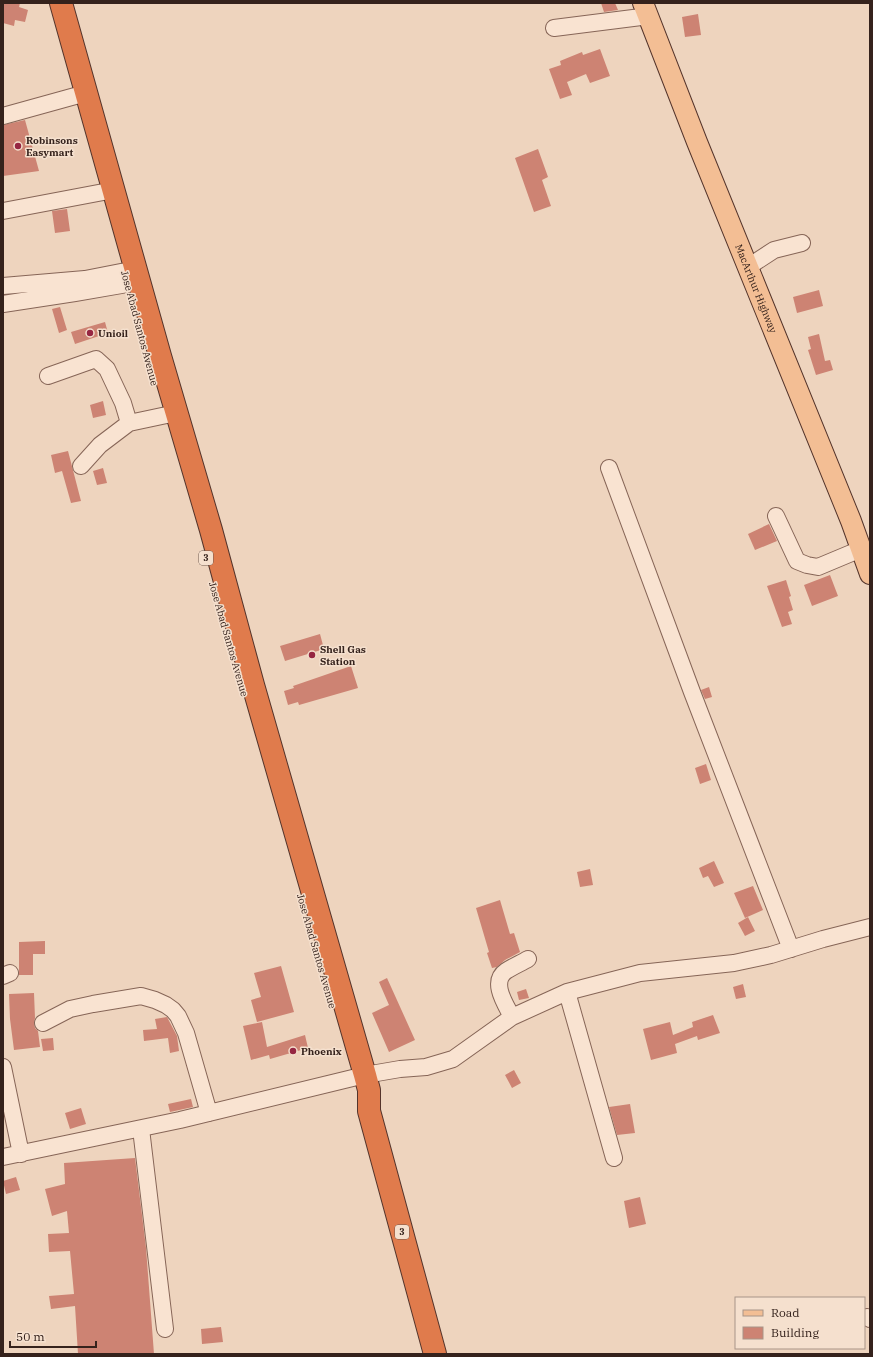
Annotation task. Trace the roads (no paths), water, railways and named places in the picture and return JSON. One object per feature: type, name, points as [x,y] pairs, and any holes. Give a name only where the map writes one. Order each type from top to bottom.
[{"type":"highway","name":"Jose Abad Santos Avenue","points":[[49,3],[81,95]]},
{"type":"highway","name":"Jose Abad Santos Avenue","points":[[60,3],[81,95],[338,1026],[358,1077],[356,1092],[369,1111],[435,1354]]},
{"type":"main road","name":"MacArthur Highway","points":[[646,10],[697,142],[869,571]]},
{"type":"street","points":[[554,28],[646,10]]},
{"type":"street","points":[[3,116],[81,95]]},
{"type":"street","points":[[3,211],[108,191]]},
{"type":"street","points":[[748,267],[774,250],[802,243]]},
{"type":"street","points":[[3,304],[30,300],[73,286],[132,276]]},
{"type":"street","points":[[3,286],[26,283],[73,286]]},
{"type":"street","points":[[26,283],[30,300]]},
{"type":"street","points":[[48,376],[96,359],[107,369],[123,402],[129,423]]},
{"type":"street","points":[[81,466],[100,445],[129,423],[170,414]]},
{"type":"street","points":[[609,468],[692,692],[791,949]]},
{"type":"street","points":[[776,516],[797,560],[807,565],[818,567],[861,549]]},
{"type":"street","points":[[3,1157],[141,1129],[358,1077],[400,1069],[426,1067],[453,1059],[512,1017],[539,1003],[567,992],[640,973],[734,963],[870,927]]},
{"type":"street","points":[[512,1017],[499,991],[499,980],[504,972],[528,959]]},
{"type":"street","points":[[567,992],[614,1158]]},
{"type":"street","points":[[43,1023],[70,1009],[141,996],[166,1005],[178,1016],[186,1033],[209,1113]]},
{"type":"street","points":[[3,1067],[21,1154]]},
{"type":"street","points":[[141,1129],[165,1329]]},
{"type":"place","name":"Robinsons Easymart","points":[[18,146]]},
{"type":"place","name":"Unioil","points":[[90,333]]},
{"type":"place","name":"Shell Gas Station","points":[[312,655]]},
{"type":"place","name":"Phoenix","points":[[293,1051]]}]
